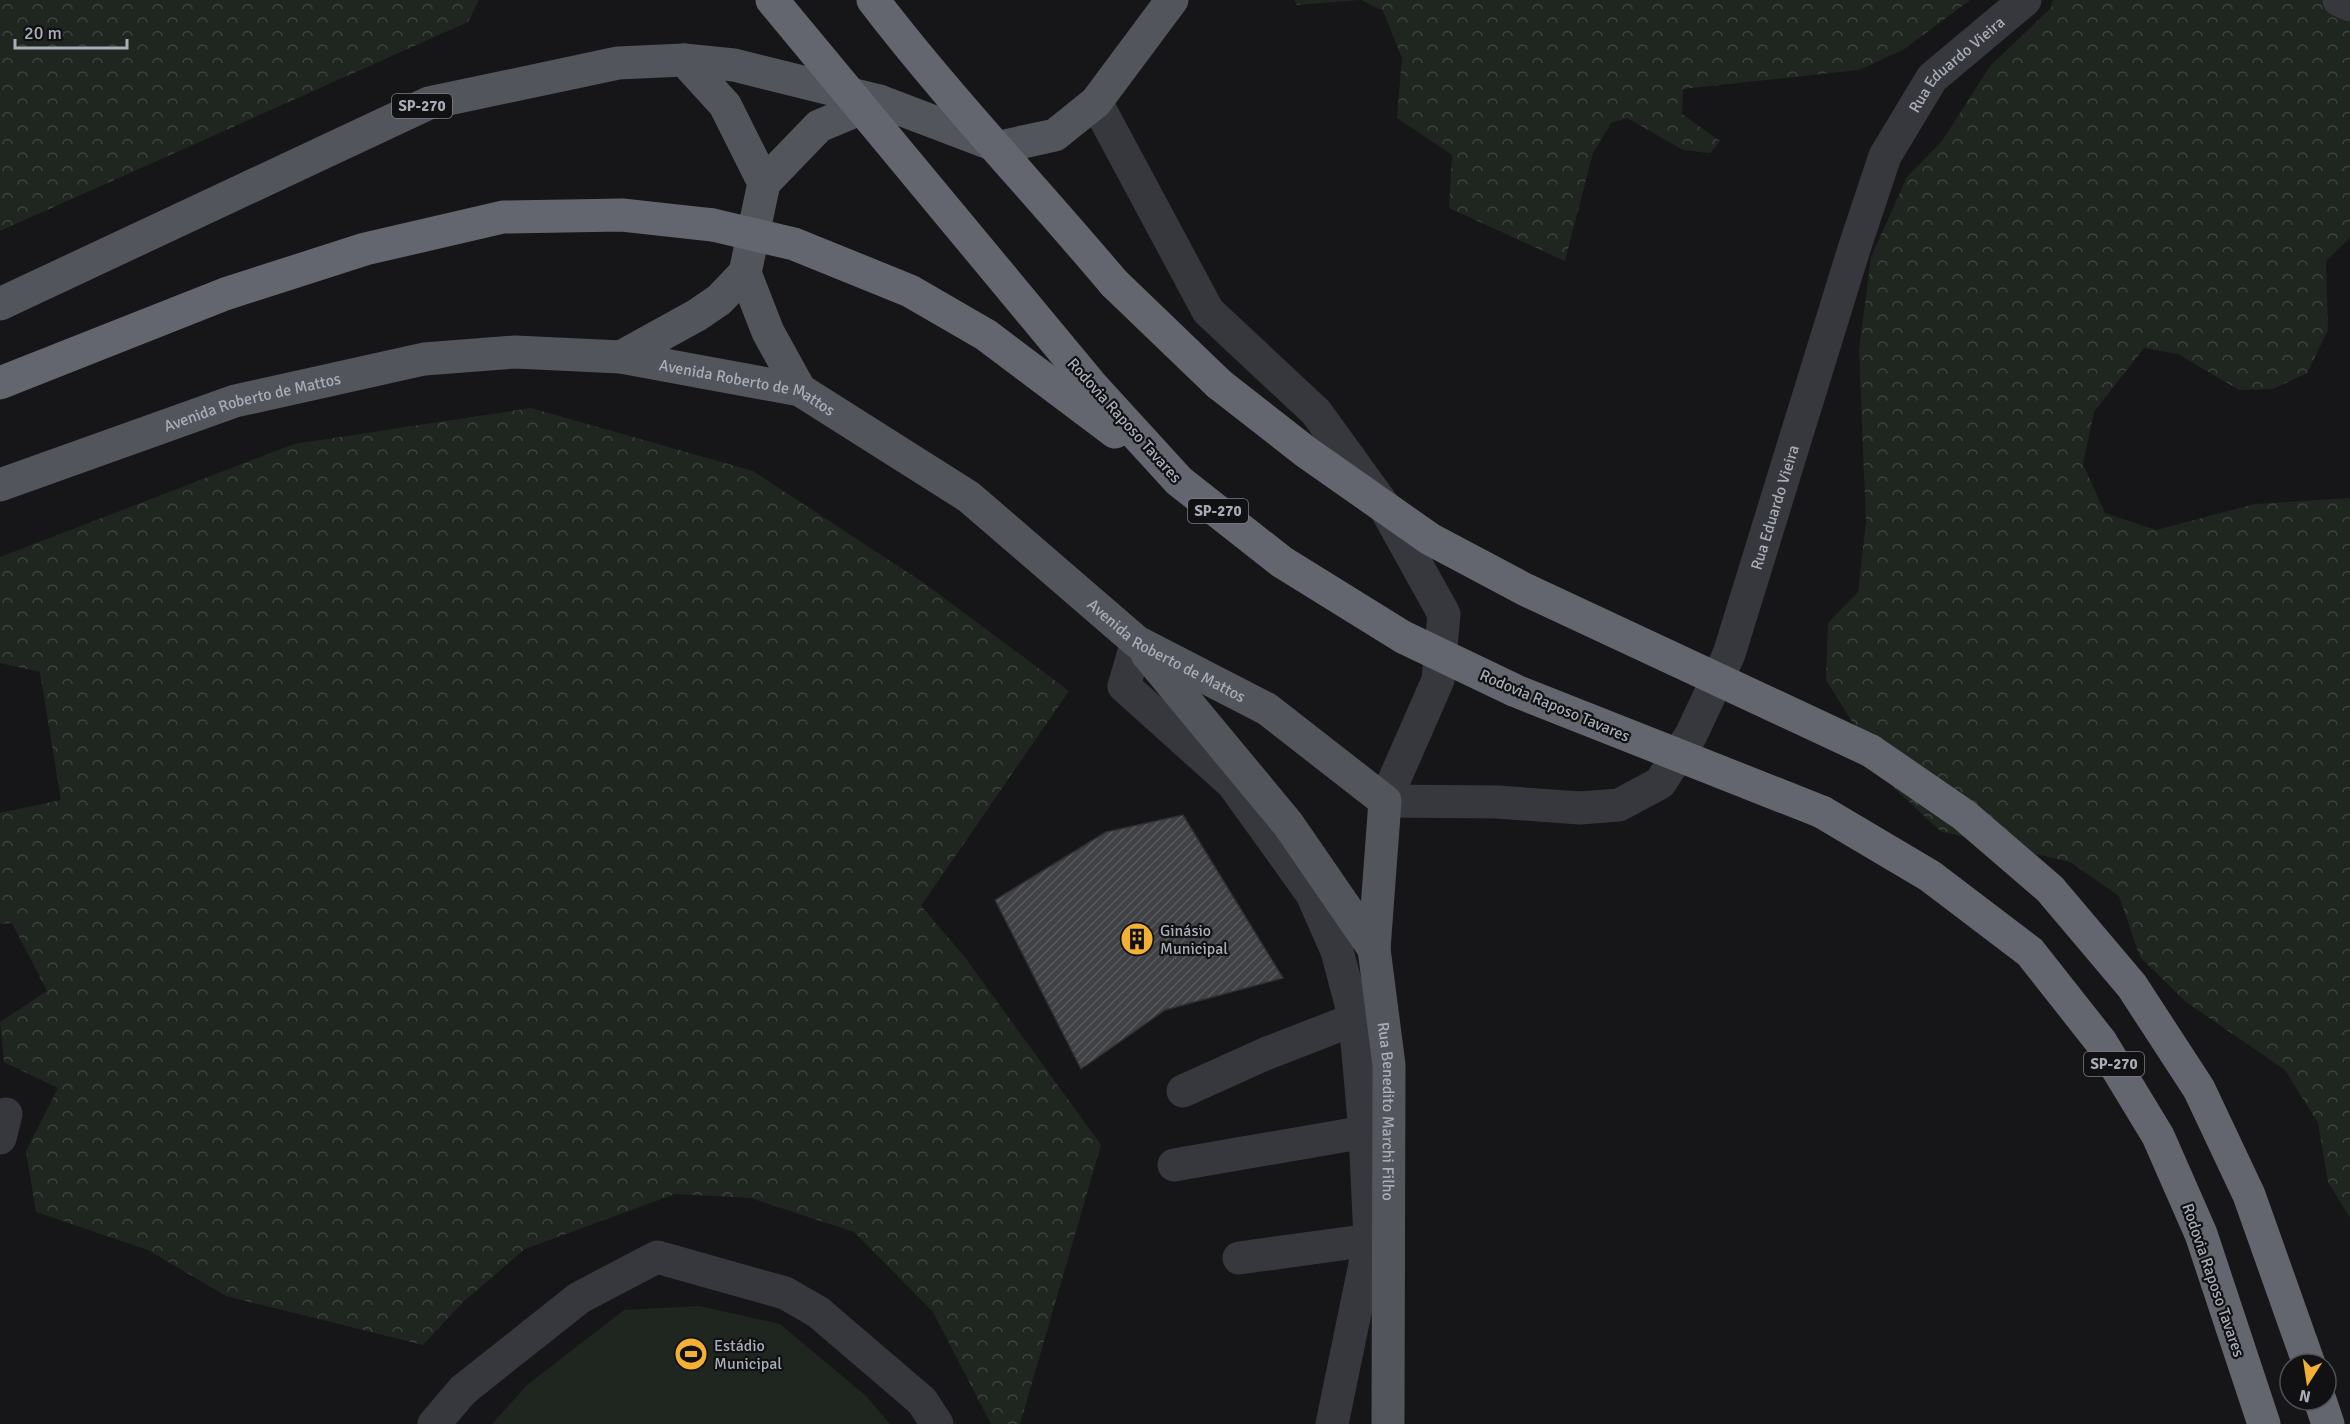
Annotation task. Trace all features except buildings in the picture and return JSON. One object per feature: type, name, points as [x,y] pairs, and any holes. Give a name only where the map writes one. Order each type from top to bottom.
[{"type":"highway","name":"Rodovia Raposo Tavares","points":[[772,0],[1094,388],[1179,480],[1282,562],[1403,637],[1516,691],[1822,812],[1930,876],[2030,952],[2101,1042],[2158,1136],[2196,1223],[2264,1424]]},
{"type":"highway","points":[[873,0],[921,64],[1028,182],[1114,283],[1219,384],[1306,452],[1430,539],[1493,572],[1871,752],[1964,815],[2050,889],[2132,986],[2199,1089],[2249,1195],[2305,1352]]},
{"type":"highway","points":[[0,383],[225,294],[365,249],[502,217],[622,215],[713,225],[794,244],[910,291],[986,335],[1179,480]]},
{"type":"main road","points":[[1096,102],[1172,0]]},
{"type":"main road","points":[[684,60],[725,105],[764,183]]},
{"type":"main road","name":"SP-270","points":[[0,304],[429,103],[618,63],[684,60],[734,65],[879,101],[1000,147],[1055,135],[1096,102]]},
{"type":"main road","points":[[621,357],[718,300],[745,273],[764,183],[819,126],[879,101]]},
{"type":"main road","points":[[745,273],[768,332],[800,390]]},
{"type":"main road","name":"Avenida Roberto de Mattos","points":[[0,485],[235,401],[424,360],[515,352],[621,357],[800,390],[969,497],[1137,642],[1267,709],[1385,801]]},
{"type":"main road","points":[[1137,642],[1288,824],[1374,949]]},
{"type":"main road","name":"Rua Benedito Marchi Filho","points":[[1385,801],[1374,949],[1389,1065],[1388,1424]]},
{"type":"street","name":"Rua Eduardo Vieira","points":[[1385,801],[1497,802],[1580,808],[1619,805],[1660,783],[1691,735],[1729,654],[1885,156],[1932,78],[2025,0]]},
{"type":"street","points":[[2339,0],[2350,5]]},
{"type":"street","points":[[1096,102],[1208,311],[1316,412],[1384,506],[1444,614],[1438,680],[1385,801]]},
{"type":"street","points":[[1137,642],[1124,686],[1233,784],[1312,894],[1337,951],[1355,1019],[1365,1132],[1370,1240],[1332,1424]]},
{"type":"street","points":[[1183,1091],[1265,1054],[1355,1019]]},
{"type":"street","points":[[1174,1165],[1365,1132]]},
{"type":"street","points":[[1239,1258],[1370,1240]]},
{"type":"street","points":[[434,1424],[464,1390],[579,1298],[657,1257],[740,1278],[785,1293],[818,1312],[922,1401],[938,1424]]},
{"type":"green space","points":[[0,0],[479,0],[468,22],[0,231]]},
{"type":"green space","points":[[1294,0],[1360,0],[1297,5]]},
{"type":"green space","points":[[1361,0],[1970,0],[1903,50],[1859,70],[1683,89],[1682,114],[1720,141],[1710,153],[1683,150],[1627,118],[1611,123],[1593,153],[1565,261],[1449,208],[1452,155],[1397,118],[1402,58],[1383,11]]},
{"type":"green space","points":[[2053,0],[2350,0],[2350,238],[2326,261],[2328,330],[2307,373],[2273,389],[2239,390],[2178,354],[2144,348],[2094,412],[2083,464],[2105,513],[2156,530],[2255,504],[2350,498],[2350,1218],[2328,1182],[2318,1123],[2285,1070],[2186,1002],[2140,957],[2119,896],[2070,862],[1940,831],[1893,787],[1826,680],[1828,623],[1858,592],[1866,522],[1859,350],[1871,257],[1907,177],[1942,141],[1990,66],[2051,8]]},
{"type":"green space","points":[[531,408],[753,471],[924,583],[1069,691],[921,906],[964,956],[1101,1145],[1020,1424],[991,1424],[933,1312],[854,1232],[751,1198],[675,1194],[525,1249],[462,1303],[423,1345],[226,1296],[148,1250],[36,1212],[26,1151],[58,1088],[4,1062],[0,1022],[47,991],[12,923],[0,924],[0,813],[61,800],[40,672],[0,663],[0,557],[294,444]]},
{"type":"green space","name":"Estádio Municipal","points":[[699,1306],[780,1324],[866,1396],[890,1424],[492,1424],[527,1385],[624,1310]]},
{"type":"place","name":"Ginásio Municipal","points":[[1137,939]]},
{"type":"place","name":"Estádio Municipal","points":[[691,1354]]}]
